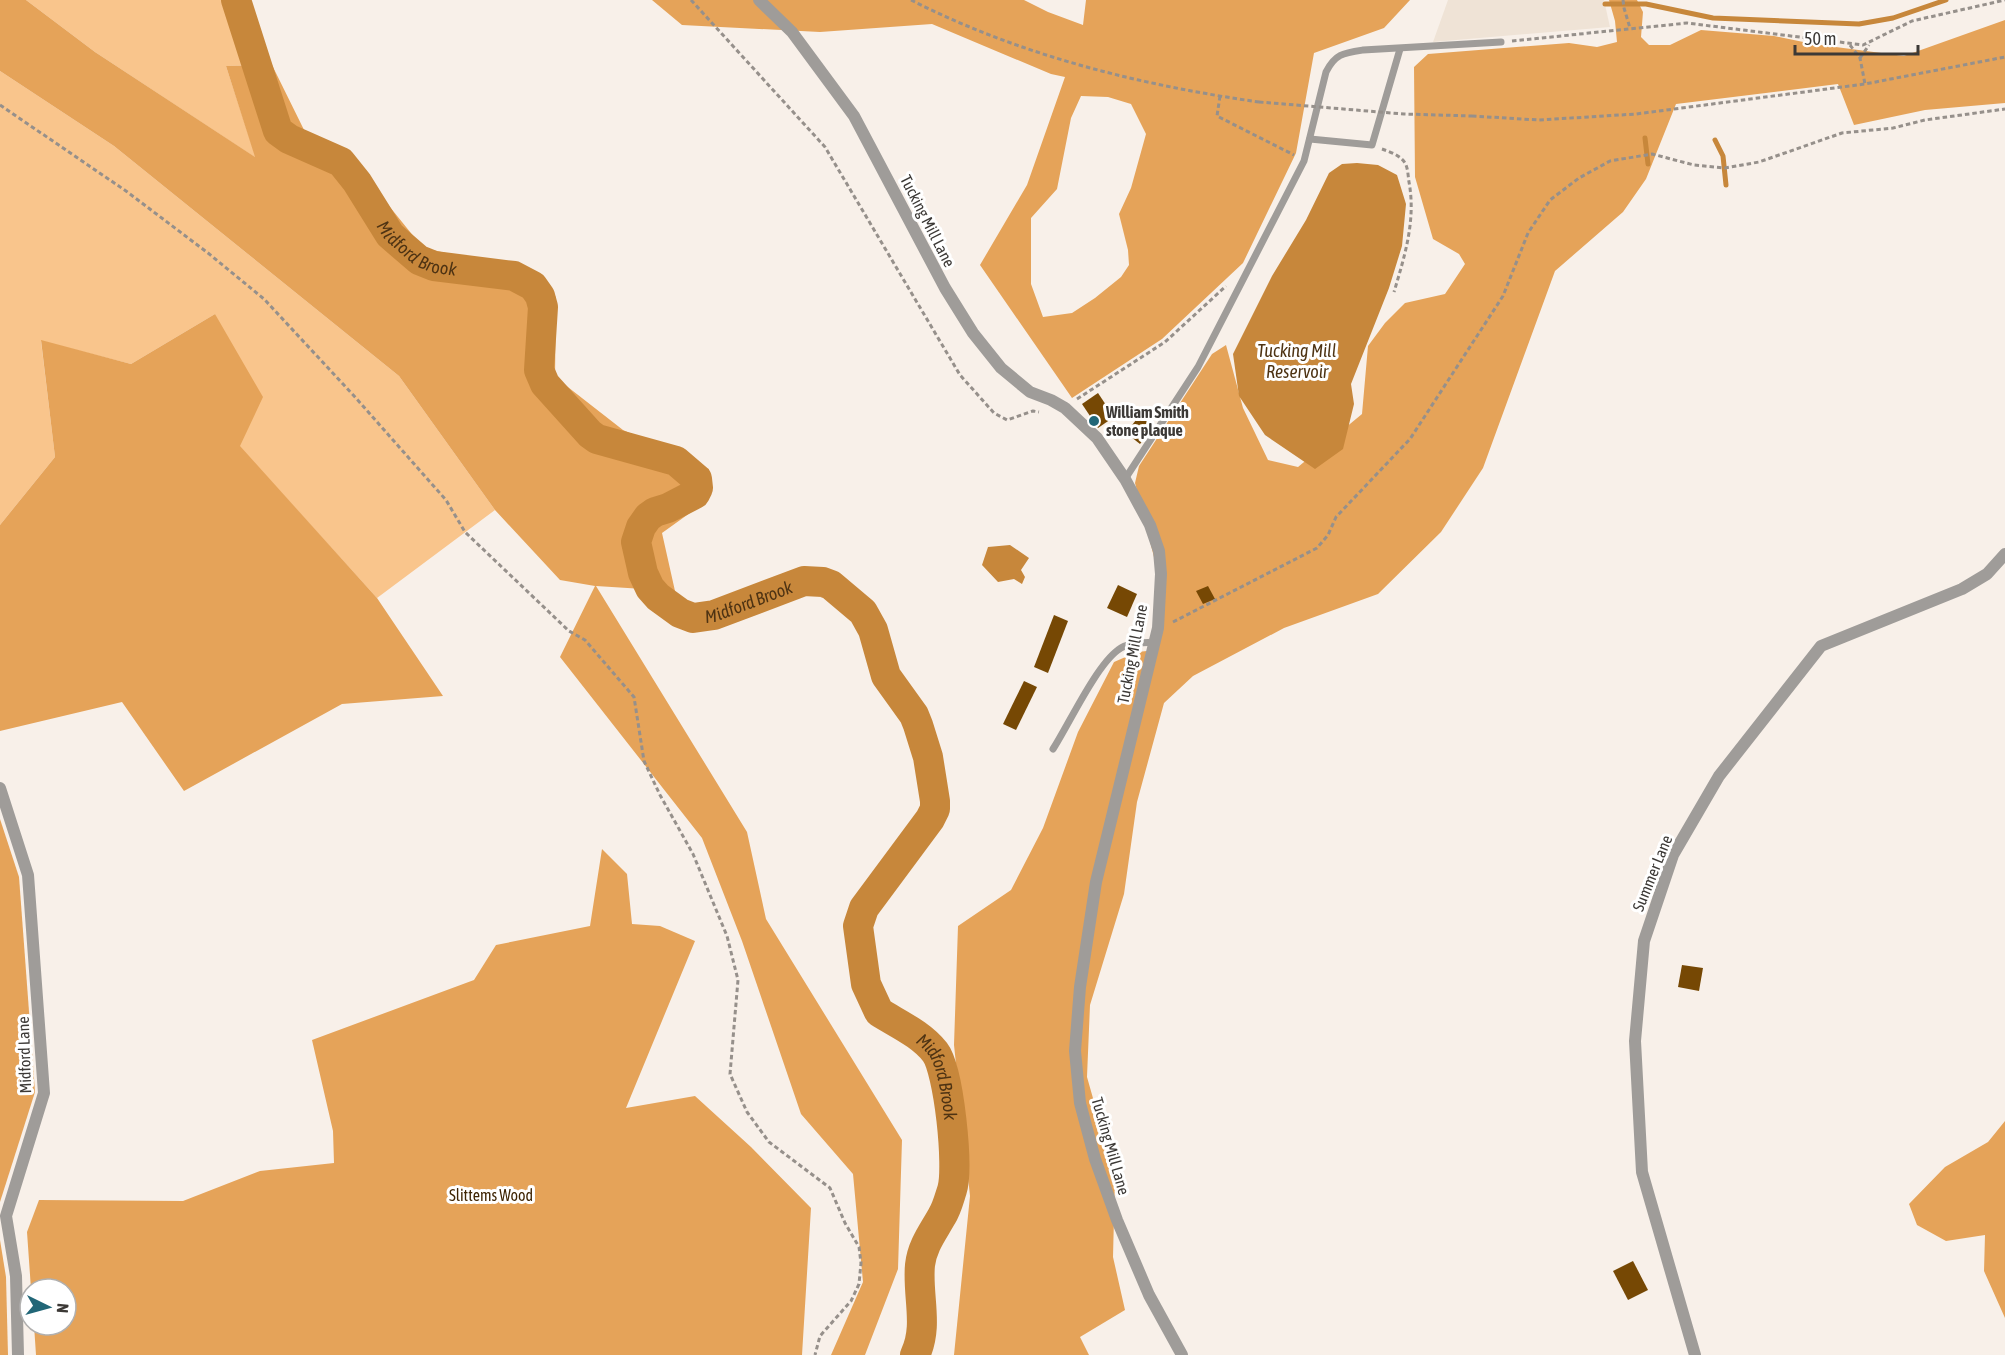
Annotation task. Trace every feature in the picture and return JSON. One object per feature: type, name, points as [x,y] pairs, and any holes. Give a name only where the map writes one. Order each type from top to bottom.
[{"type":"street","name":"Tucking Mill Lane","points":[[759,0],[792,32],[854,116],[945,288],[973,333],[1001,369],[1030,392],[1065,408],[1097,438],[1125,479],[1149,525],[1159,551],[1161,574],[1158,628],[1096,882],[1080,987],[1075,1051],[1080,1103],[1095,1159],[1117,1220],[1149,1295],[1182,1355]]},
{"type":"street","name":"Summer Lane","points":[[1695,1355],[1642,1172],[1635,1041],[1644,941],[1673,855],[1719,776],[1821,646],[1962,589],[1987,574],[2005,554]]},
{"type":"street","name":"Midford Lane","points":[[0,788],[28,875],[44,1093],[6,1216],[16,1276],[18,1355]]},
{"type":"lane","points":[[1125,479],[1198,367],[1304,161],[1326,72],[1333,59],[1349,52],[1502,42]]},
{"type":"lane","points":[[1310,140],[1372,145],[1400,49]]},
{"type":"lane","points":[[1053,749],[1103,665],[1119,649],[1133,643],[1155,642]]},
{"type":"path","points":[[911,0],[954,22],[1037,52],[1139,81],[1259,102],[1404,114],[1539,120],[1587,119],[1864,84],[2005,57]]},
{"type":"path","points":[[1623,0],[1630,28]]},
{"type":"path","points":[[1860,58],[1870,44],[1912,21],[2005,0]]},
{"type":"path","points":[[1502,42],[1687,23],[1850,45],[1870,44]]},
{"type":"path","points":[[1850,45],[1860,58],[1864,84]]},
{"type":"path","points":[[1220,96],[1217,116],[1291,153]]},
{"type":"path","points":[[0,105],[135,198],[264,299],[356,397],[439,491],[465,532],[569,631],[585,640],[634,697],[644,761],[693,854],[727,936],[738,980],[730,1074],[747,1112],[769,1142],[830,1188],[845,1223],[859,1247],[861,1263],[859,1284],[851,1301],[820,1336],[814,1355]]},
{"type":"path","points":[[1158,628],[1164,628],[1317,548],[1328,535],[1336,517],[1410,439],[1503,296],[1528,233],[1550,200],[1580,178],[1610,161],[1652,154],[1694,165],[1725,168],[1759,162],[1842,133],[1893,128],[1925,120],[2005,109]]},
{"type":"path","points":[[1372,145],[1397,155],[1406,164],[1411,191],[1411,224],[1407,248],[1394,291]]},
{"type":"path","points":[[1065,408],[1165,342],[1232,280]]},
{"type":"shaded area","points":[[26,0],[248,0],[272,65],[226,66],[256,158],[95,52]]},
{"type":"shaded area","points":[[1448,0],[1604,0],[1610,27],[1433,42]]},
{"type":"shaded area","points":[[0,71],[114,146],[399,376],[495,510],[377,598],[239,446],[215,314],[131,364],[41,341],[55,457],[0,525]]},
{"type":"green space","points":[[0,0],[26,0],[95,52],[255,157],[226,66],[272,65],[308,138],[352,160],[423,248],[520,269],[556,297],[555,377],[623,430],[709,469],[708,500],[662,533],[675,591],[596,586],[747,832],[766,919],[902,1140],[898,1269],[865,1355],[831,1355],[863,1282],[853,1174],[801,1114],[742,941],[702,838],[560,657],[595,586],[560,580],[495,510],[399,376],[114,146],[0,71]]},
{"type":"green space","points":[[652,0],[1024,0],[1083,25],[1086,0],[1410,0],[1384,28],[1314,53],[1296,153],[1243,263],[1162,339],[1072,398],[980,265],[1027,185],[1065,77],[1051,74],[932,24],[820,32],[682,25]],"holes":[[[1081,96],[1108,97],[1131,104],[1146,134],[1131,188],[1119,214],[1128,250],[1129,265],[1121,277],[1072,313],[1043,317],[1031,284],[1031,218],[1057,189],[1071,118]]]},
{"type":"green space","points":[[1609,0],[1637,0],[1643,12],[1641,37],[1649,45],[1670,45],[1701,30],[1774,36],[1813,44],[1904,56],[2005,20],[2005,103],[1925,110],[1854,125],[1838,84],[1676,104],[1646,179],[1623,212],[1555,271],[1483,468],[1441,532],[1378,594],[1284,628],[1193,676],[1164,703],[1137,802],[1124,894],[1090,1005],[1087,1077],[1115,1176],[1113,1257],[1125,1310],[1080,1337],[1089,1355],[954,1355],[970,1196],[954,1045],[958,926],[1011,890],[1043,828],[1078,732],[1114,662],[1137,652],[1157,650],[1164,596],[1135,483],[1139,466],[1212,354],[1226,345],[1243,408],[1268,460],[1298,467],[1362,414],[1368,346],[1385,323],[1405,303],[1445,294],[1465,264],[1459,254],[1433,239],[1415,177],[1414,67],[1428,54],[1569,43],[1597,47],[1617,42],[1615,21]]},
{"type":"green space","points":[[215,314],[263,397],[240,446],[377,598],[443,696],[342,704],[184,791],[122,702],[0,731],[0,525],[55,457],[41,340],[131,364]]},
{"type":"green space","points":[[0,819],[19,877],[35,1092],[0,1202]]},
{"type":"green space","name":"Slittems Wood","points":[[602,849],[627,874],[632,924],[660,926],[695,941],[626,1108],[695,1096],[751,1147],[811,1208],[802,1355],[36,1355],[35,1337],[78,1337],[78,1277],[30,1277],[27,1232],[39,1200],[183,1201],[260,1171],[334,1163],[333,1131],[312,1040],[474,980],[496,945],[590,926]]},
{"type":"green space","points":[[2005,1121],[2005,1318],[1984,1271],[1985,1235],[1946,1241],[1917,1225],[1909,1204],[1945,1167],[1988,1142]]},
{"type":"green space","points":[[0,1240],[6,1277],[8,1355],[0,1355]]},
{"type":"water","name":"Tucking Mill Reservoir","points":[[1342,164],[1378,165],[1397,175],[1406,204],[1402,246],[1389,288],[1351,384],[1354,404],[1343,449],[1315,469],[1265,435],[1239,396],[1233,354],[1272,276],[1306,220],[1329,173]]},
{"type":"water","points":[[1010,545],[1029,558],[1021,570],[1025,577],[1022,584],[1014,579],[998,582],[982,565],[988,547]]},
{"type":"building","points":[[1098,393],[1114,417],[1098,428],[1082,404]]},
{"type":"building","points":[[1139,416],[1153,426],[1140,444],[1126,433]]},
{"type":"building","points":[[1118,585],[1137,594],[1127,617],[1107,608]]},
{"type":"building","points":[[1208,586],[1215,599],[1203,604],[1196,591]]},
{"type":"building","points":[[1054,615],[1068,621],[1048,673],[1034,667]]},
{"type":"building","points":[[1024,681],[1037,687],[1016,730],[1003,724]]},
{"type":"building","points":[[1682,965],[1703,968],[1699,991],[1678,987]]},
{"type":"building","points":[[1633,1261],[1648,1290],[1628,1300],[1613,1271]]},
{"type":"waterway","name":"Midford Brook","points":[[236,0],[278,131],[289,139],[341,162],[357,182],[390,235],[419,260],[434,266],[514,276],[533,286],[540,296],[543,307],[539,370],[545,384],[597,439],[676,461],[697,479],[698,488],[695,494],[648,517],[641,527],[636,542],[643,573],[650,588],[658,597],[680,613],[693,618],[714,615],[804,581],[823,582],[831,585],[863,612],[873,630],[886,676],[914,715],[918,725],[928,757],[935,801],[935,809],[930,819],[864,908],[858,926],[866,984],[879,1012],[916,1035],[935,1052],[945,1078],[951,1120],[954,1178],[947,1207],[928,1239],[921,1258],[919,1277],[922,1322],[915,1355]]},
{"type":"waterway","points":[[1605,4],[1646,4],[1713,18],[1859,24],[1893,18],[1946,0]]},
{"type":"waterway","points":[[1645,138],[1648,164]]},
{"type":"waterway","points":[[1715,140],[1723,156],[1726,185]]},
{"type":"place","name":"William Smith stone plaque","points":[[1094,421]]}]
